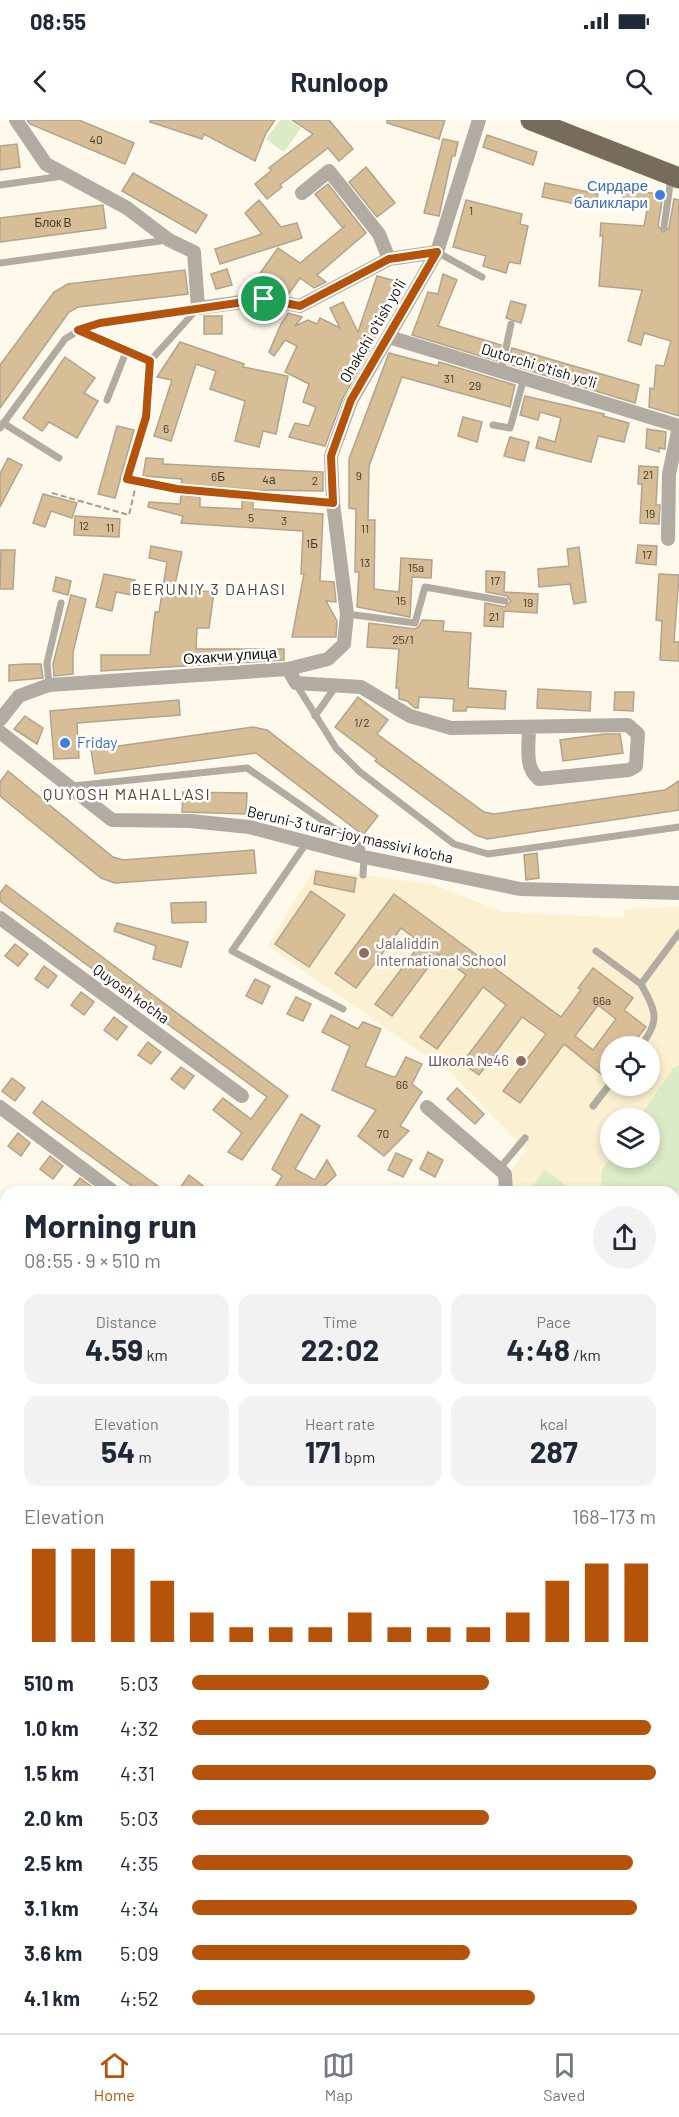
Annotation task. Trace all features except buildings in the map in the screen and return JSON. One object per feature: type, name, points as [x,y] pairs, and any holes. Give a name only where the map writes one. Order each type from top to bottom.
[{"type":"main road","points":[[531,120],[677,172]]},
{"type":"main road","points":[[570,120],[677,172]]},
{"type":"street","points":[[16,120],[46,164],[127,208],[170,240],[194,252],[198,308],[264,299],[300,306],[389,259],[437,252]]},
{"type":"street","name":"Ohakchi o'tish yo'li","points":[[288,669],[328,659],[344,644],[347,614],[333,503],[331,456],[351,400],[437,252],[479,120]]},
{"type":"street","points":[[302,193],[329,171],[379,234],[389,259]]},
{"type":"street","name":"Dutorchi o'tish yo'li","points":[[389,337],[679,427]]},
{"type":"street","points":[[668,539],[669,474],[679,427]]},
{"type":"street","name":"Охакчи улица","points":[[0,720],[19,696],[50,685],[288,669],[296,683]]},
{"type":"street","points":[[296,683],[338,684],[369,690],[410,716],[441,727],[529,728],[628,725],[638,734],[636,766],[629,770],[539,779],[531,774],[529,765],[529,728]]},
{"type":"street","name":"Beruni-3 turar-joy massivi ko'cha","points":[[2,738],[112,820],[190,821],[249,827],[364,857],[520,889],[679,893]]},
{"type":"street","name":"Quyosh ko'cha","points":[[0,918],[242,1096]]},
{"type":"street","points":[[0,1107],[106,1186]]},
{"type":"street","points":[[427,1107],[506,1174],[506,1186]]},
{"type":"lane","points":[[664,227],[677,172]]},
{"type":"lane","points":[[0,185],[67,176]]},
{"type":"lane","points":[[0,263],[170,240]]},
{"type":"lane","points":[[437,252],[482,277]]},
{"type":"lane","points":[[59,458],[2,425],[65,339],[78,330],[100,323],[198,308]]},
{"type":"lane","points":[[198,308],[150,361],[146,417],[127,479],[177,489],[333,503]]},
{"type":"lane","points":[[501,371],[510,324]]},
{"type":"lane","points":[[78,330],[150,361]]},
{"type":"lane","points":[[106,400],[126,352]]},
{"type":"lane","points":[[493,425],[510,428],[524,378]]},
{"type":"lane","points":[[347,614],[415,624],[425,587],[505,601]]},
{"type":"lane","points":[[50,685],[47,663],[61,603]]},
{"type":"lane","points":[[296,683],[336,748],[360,772],[454,844],[471,851],[488,854],[679,827]]},
{"type":"lane","points":[[315,716],[338,684]]},
{"type":"lane","points":[[70,787],[247,768],[361,847],[364,857],[363,875]]},
{"type":"lane","points":[[307,842],[232,951],[342,1009]]},
{"type":"lane","points":[[640,984],[679,933]]},
{"type":"lane","points":[[596,951],[640,984],[656,1018],[648,1036]]},
{"type":"lane","points":[[593,1106],[601,1096]]},
{"type":"lane","points":[[499,1169],[525,1138]]},
{"type":"path","points":[[52,493],[129,515],[137,481]]},
{"type":"shaded area","name":"Школа №46","points":[[314,869],[431,884],[503,912],[624,918],[624,909],[679,907],[679,1186],[511,1186],[512,1169],[527,1151],[452,1074],[268,946]]},
{"type":"green space","points":[[280,120],[289,120],[301,128],[284,152],[266,139]]},
{"type":"green space","points":[[679,1065],[679,1186],[601,1186],[604,1168],[660,1168],[660,1108],[646,1108],[654,1096],[660,1096],[660,1088],[673,1069]]},
{"type":"green space","points":[[545,1170],[567,1186],[533,1186]]},
{"type":"place","name":"Сирдаре баликлари","points":[[660,195]]},
{"type":"place","name":"Friday","points":[[65,743]]},
{"type":"place","name":"Jalaliddin International School","points":[[364,953]]},
{"type":"place","name":"Школа №46","points":[[521,1061]]},
{"type":"district","name":"BERUNIY 3 DAHASI","points":[[209,589]]},
{"type":"district","name":"QUYOSH MAHALLASI","points":[[127,794]]},
{"type":"route","points":[[437,252],[351,400],[331,456],[333,503],[177,489],[127,479],[146,417],[150,361],[78,330],[100,323],[264,299],[300,306],[389,259],[437,252]]}]
